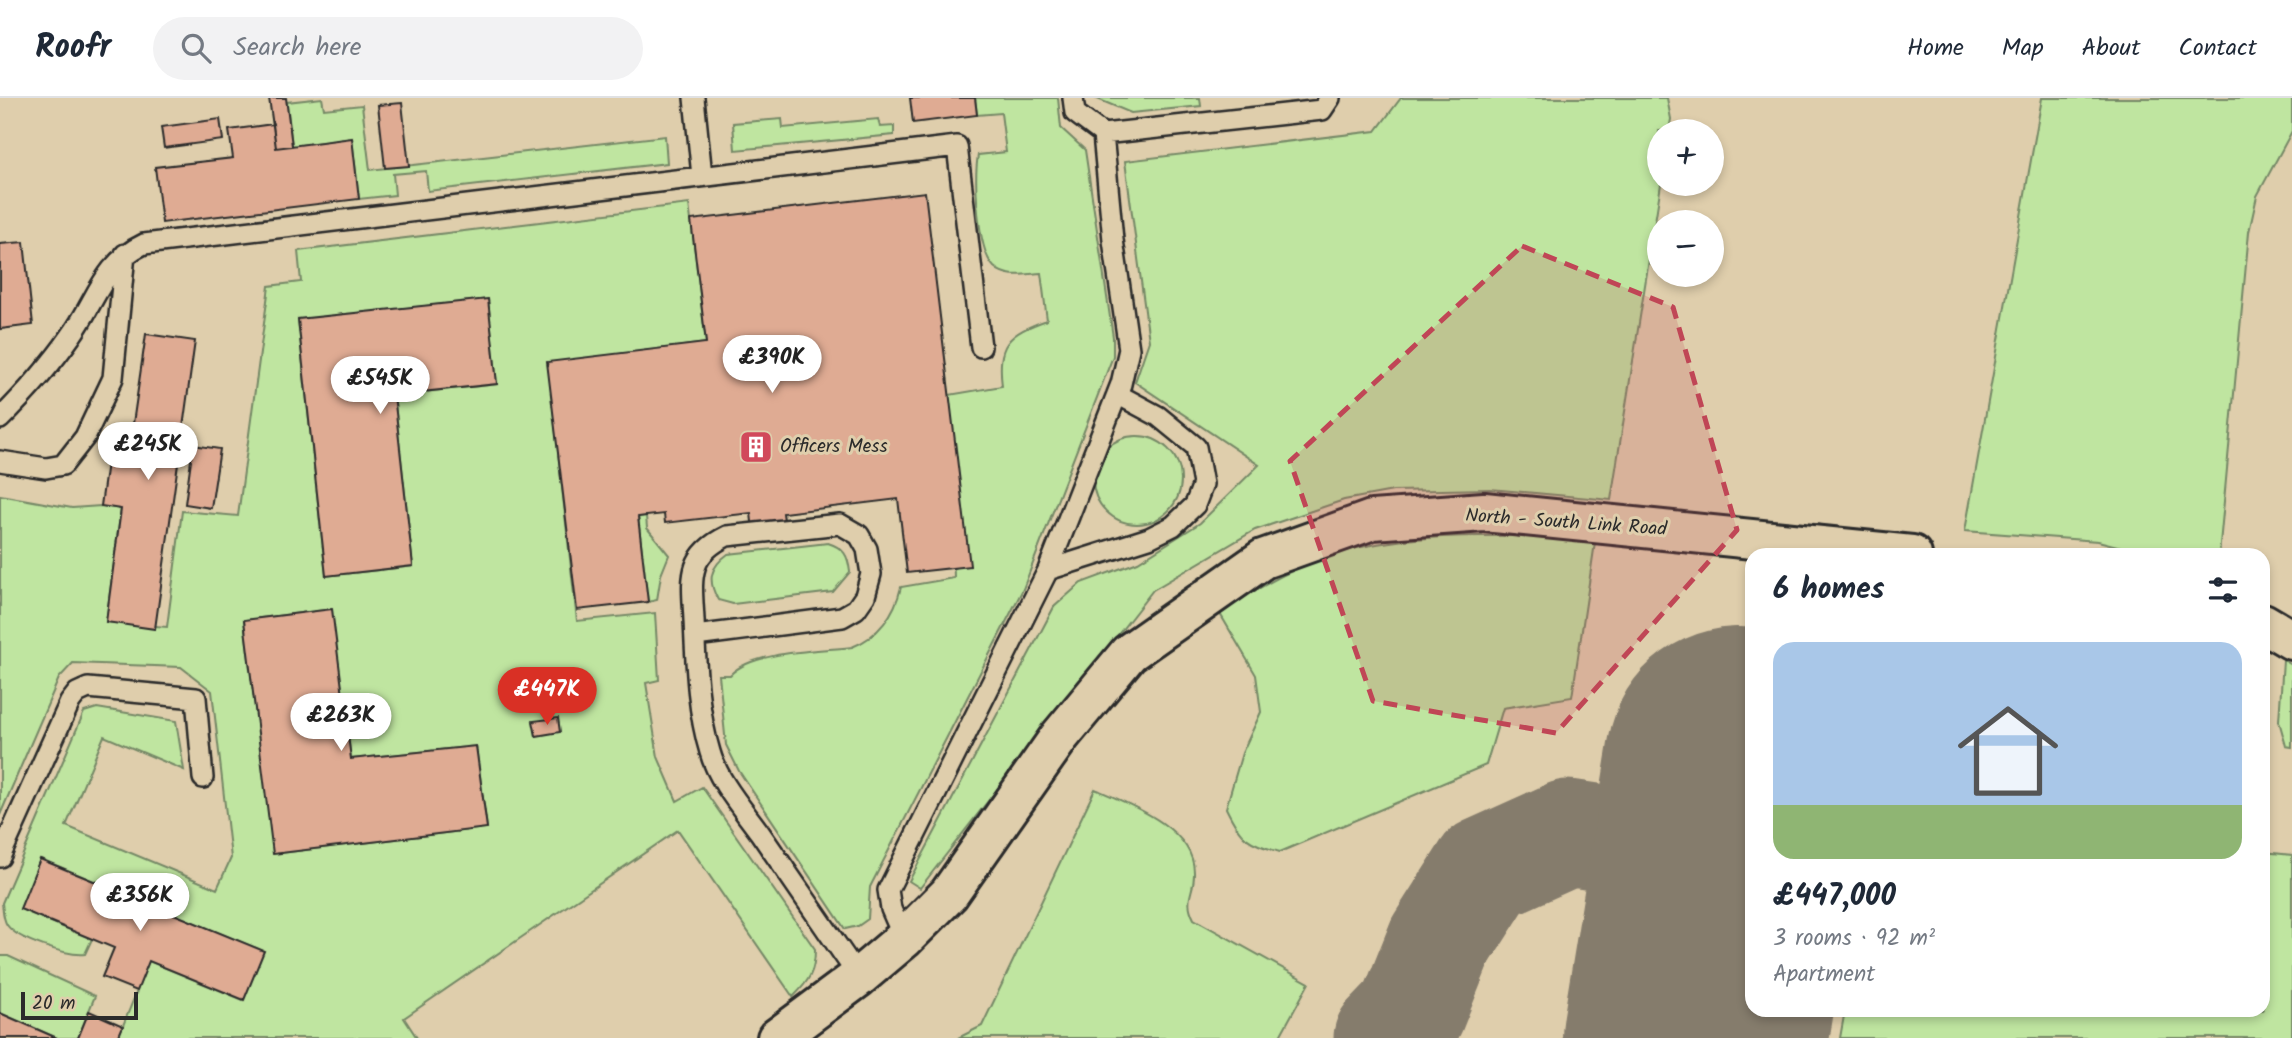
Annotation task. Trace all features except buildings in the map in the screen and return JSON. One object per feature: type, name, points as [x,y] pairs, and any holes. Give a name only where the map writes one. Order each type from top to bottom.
[{"type":"street","name":"North - South Link Road","points":[[778,1038],[859,977],[904,939],[949,894],[1060,737],[1129,653],[1263,559],[1372,520],[1484,512],[1842,548]]},
{"type":"street","points":[[2270,628],[2292,640]]},
{"type":"lane","points":[[694,98],[702,176]]},
{"type":"lane","points":[[1073,98],[1075,113],[1103,134],[1322,110],[1330,98]]},
{"type":"lane","points":[[904,939],[891,909],[888,890],[1048,569],[1117,394],[1129,349],[1113,240],[1103,134]]},
{"type":"lane","points":[[0,419],[25,395],[73,333],[95,293],[125,253],[145,244],[168,239],[957,146],[981,347]]},
{"type":"lane","points":[[0,461],[46,468],[63,465],[85,437],[113,378],[125,253]]},
{"type":"lane","points":[[1048,569],[1149,538],[1173,526],[1195,505],[1203,484],[1196,447],[1158,416],[1117,394]]},
{"type":"lane","points":[[695,636],[842,617],[856,609],[865,596],[870,575],[867,548],[859,535],[840,524],[727,536],[711,543],[698,556],[692,575],[697,684],[710,755],[729,788],[859,977]]},
{"type":"lane","points":[[0,857],[69,702],[77,693],[88,688],[196,698],[203,778]]},
{"type":"highlighted area","points":[[1522,246],[1673,307],[1737,530],[1556,733],[1373,701],[1290,461]]},
{"type":"green space","points":[[322,98],[324,109],[362,105],[370,170],[665,136],[667,163],[428,191],[426,171],[393,174],[395,195],[359,199],[352,138],[292,146],[287,102]]},
{"type":"green space","points":[[975,98],[1058,98],[1061,128],[1085,150],[1113,337],[1113,356],[1023,589],[870,887],[868,919],[858,926],[845,929],[739,771],[726,745],[719,675],[730,675],[740,667],[770,657],[852,647],[870,637],[884,623],[901,587],[954,578],[949,395],[1002,386],[1001,360],[1008,342],[1022,330],[1047,320],[1041,273],[1017,275],[999,271],[988,258],[984,246],[977,196],[978,155],[1006,152],[1001,113],[977,115]]},
{"type":"green space","points":[[1095,98],[1200,98],[1201,106],[1131,113]]},
{"type":"green space","points":[[1401,98],[1667,98],[1671,119],[1647,119],[1647,196],[1659,196],[1657,210],[1647,210],[1647,272],[1611,500],[1490,489],[1393,491],[1344,500],[1255,530],[1153,590],[920,888],[909,881],[1054,607],[1081,583],[1138,562],[1200,523],[1259,465],[1135,382],[1149,341],[1125,161],[1376,131]]},
{"type":"green space","points":[[2042,98],[2292,98],[2292,131],[2257,196],[2249,232],[2220,548],[2125,548],[2098,541],[1965,531]]},
{"type":"green space","points":[[782,119],[783,128],[878,119],[880,127],[894,126],[894,135],[735,150],[733,123]]},
{"type":"green space","points":[[689,204],[706,343],[548,363],[577,621],[655,613],[659,680],[646,683],[658,757],[677,801],[702,787],[815,949],[810,976],[793,997],[678,830],[404,1018],[417,1038],[118,1038],[149,961],[243,1000],[263,951],[41,859],[20,909],[92,939],[85,954],[43,946],[21,936],[7,925],[2,903],[84,712],[97,708],[176,721],[184,770],[104,736],[66,826],[217,889],[231,858],[212,691],[181,667],[73,663],[59,678],[0,815],[0,495],[72,508],[101,506],[121,509],[106,622],[167,627],[182,511],[238,516],[269,286],[301,282],[298,251]],"holes":[[[488,299],[497,384],[394,395],[413,566],[326,576],[298,320]],[[331,609],[351,759],[476,746],[487,828],[274,854],[244,620]]]},
{"type":"green space","points":[[1128,436],[1146,436],[1162,443],[1174,455],[1181,471],[1181,489],[1174,505],[1162,517],[1146,524],[1128,524],[1112,517],[1100,505],[1093,489],[1093,471],[1100,455],[1112,443]]},
{"type":"green space","points":[[646,516],[647,528],[669,555],[661,575],[657,600],[648,602],[638,517]]},
{"type":"green space","points":[[1596,536],[1572,697],[1503,708],[1486,765],[1280,852],[1252,842],[1236,827],[1226,808],[1242,753],[1261,712],[1256,675],[1219,612],[1312,562],[1376,544],[1438,537]]},
{"type":"green space","points":[[828,543],[844,553],[850,572],[833,592],[733,604],[718,600],[712,586],[712,574],[717,564],[728,554]]},
{"type":"green space","points":[[2283,660],[2292,665],[2292,747],[2286,746],[2279,721]]},
{"type":"green space","points":[[1095,789],[1141,810],[1172,830],[1183,843],[1191,856],[1194,872],[1189,900],[1194,919],[1309,983],[1279,1038],[958,1038],[982,1026]]},
{"type":"green space","points":[[2270,853],[2292,855],[2292,1038],[1840,1038],[1844,1017],[2270,1017]]},
{"type":"green space","points":[[0,956],[8,956],[95,996],[78,1038],[57,1038],[0,1013]]},
{"type":"taxiway","points":[[1387,1038],[1412,1012],[1440,942],[1486,870],[1568,833],[1615,840],[1662,862],[1689,892],[1708,953]]},
{"type":"runway","points":[[1695,1038],[1740,760]]},
{"type":"place","name":"Officers Mess","points":[[756,447]]}]
